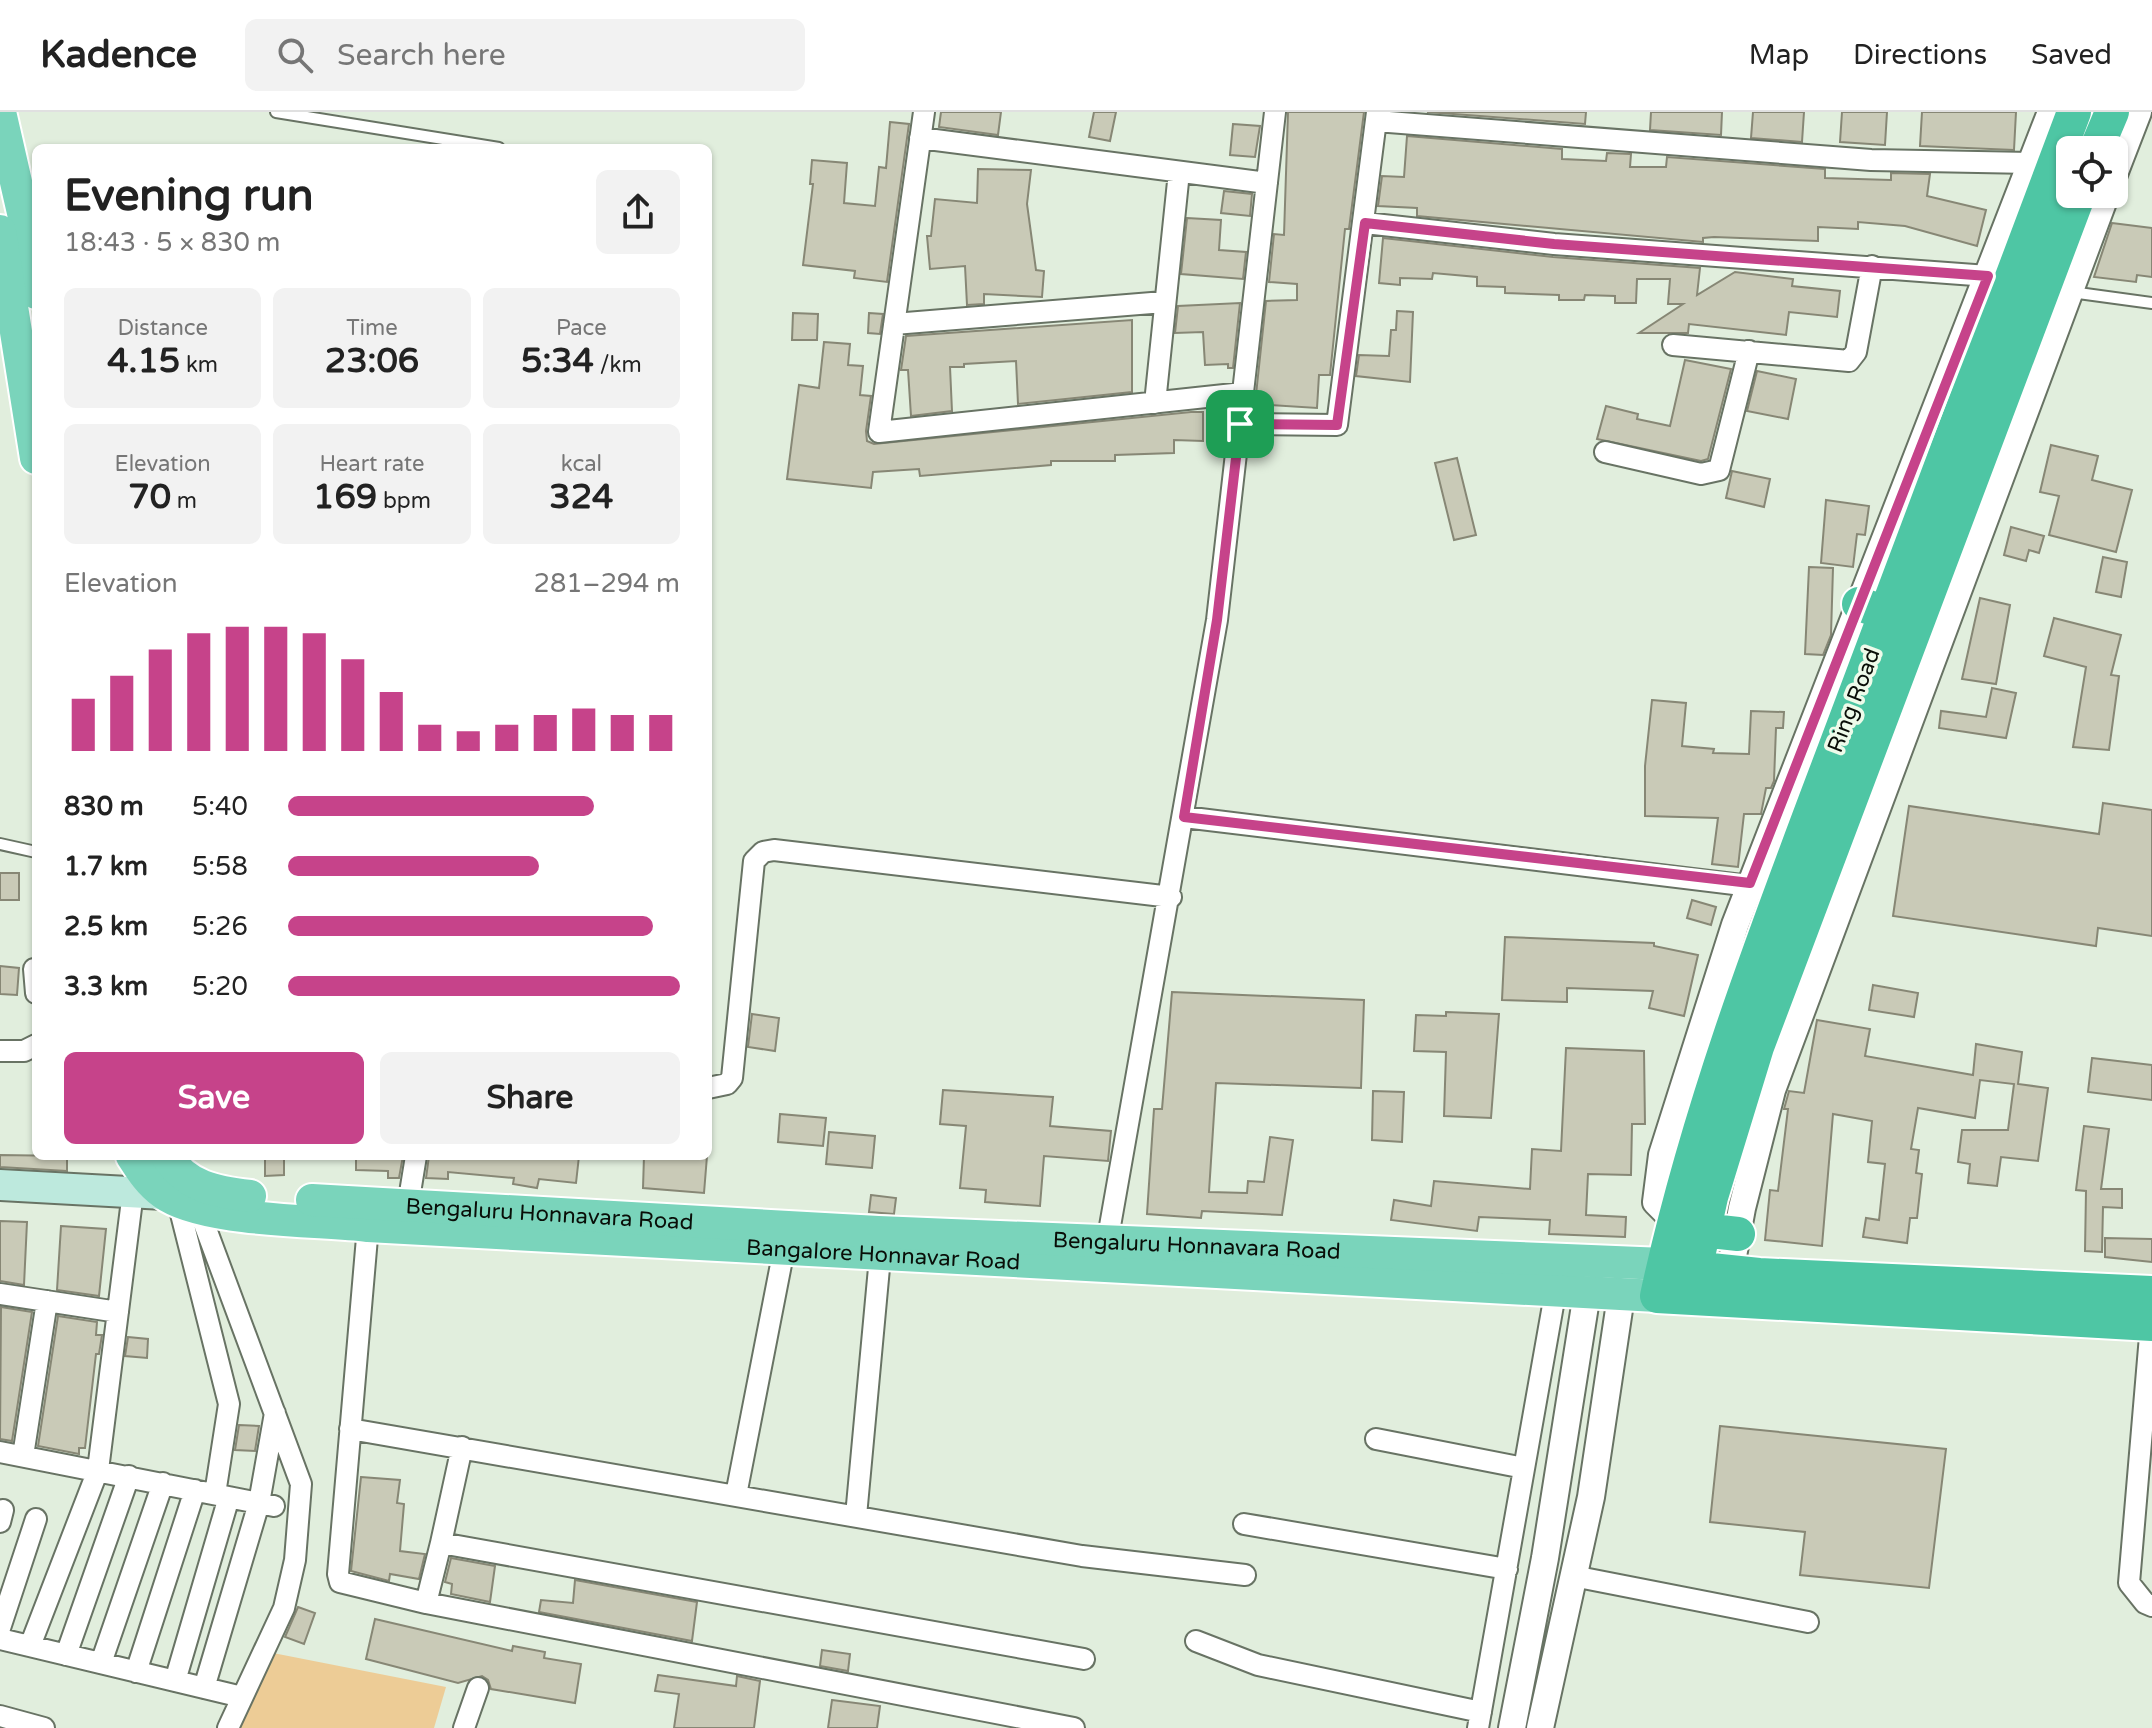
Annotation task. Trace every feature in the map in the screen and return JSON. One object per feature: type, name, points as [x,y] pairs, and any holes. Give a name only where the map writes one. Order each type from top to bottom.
[{"type":"highway","name":"Ring Road","points":[[1688,1225],[1790,998],[1850,836],[1900,618],[2010,247],[2074,112]]},
{"type":"highway","points":[[2102,136],[2112,112]]},
{"type":"highway","name":"Ring Road","points":[[1676,1282],[1730,1038],[1783,890],[1900,618],[2056,291],[2076,208]]},
{"type":"highway","points":[[1688,1225],[1738,1234]]},
{"type":"highway","points":[[1676,1282],[1730,1272],[2152,1314]]},
{"type":"highway","points":[[1676,1282],[2152,1314]]},
{"type":"main road","points":[[0,112],[28,204],[32,248]]},
{"type":"main road","points":[[0,231],[32,433]]},
{"type":"main road","points":[[135,1160],[147,1179],[173,1196]]},
{"type":"main road","points":[[169,1160],[175,1170],[173,1196]]},
{"type":"main road","points":[[0,1185],[173,1196]]},
{"type":"main road","name":"Bengaluru Honnavara Road","points":[[173,1196],[218,1192],[1107,1243],[1577,1284]]},
{"type":"main road","name":"Bangalore Honnavar Road","points":[[173,1196],[368,1226],[880,1257],[1577,1284],[1624,1280],[1676,1282]]},
{"type":"street","points":[[924,112],[879,432],[1243,393]]},
{"type":"street","points":[[1107,1243],[1171,897],[1217,620],[1275,112]]},
{"type":"street","points":[[1688,1225],[1656,1202],[1662,1155],[1701,1026],[1750,883],[1900,618],[1988,276],[2010,247],[2031,163],[2051,112]]},
{"type":"street","points":[[2128,138],[2138,112]]},
{"type":"street","points":[[1240,424],[1337,425],[1365,223],[1376,117],[1871,160],[2031,163]]},
{"type":"street","points":[[920,138],[1267,183]]},
{"type":"street","points":[[1155,403],[1179,172]]},
{"type":"street","points":[[2056,291],[2099,208]]},
{"type":"street","points":[[1365,223],[1554,244],[1988,276]]},
{"type":"street","points":[[1673,345],[1849,361],[1856,352],[1872,266]]},
{"type":"street","points":[[894,324],[1164,302]]},
{"type":"street","points":[[1605,452],[1701,474],[1719,470],[1749,351]]},
{"type":"street","points":[[1184,817],[1750,883],[1783,890]]},
{"type":"street","points":[[712,1087],[727,1084],[732,1078],[754,861],[763,852],[774,850],[1171,897]]},
{"type":"street","points":[[1730,1272],[1790,998]]},
{"type":"street","points":[[0,1051],[24,1051],[32,1047]]},
{"type":"street","points":[[408,1205],[415,1160]]},
{"type":"street","points":[[30,1646],[98,1470],[118,1312],[173,1196]]},
{"type":"street","points":[[173,1196],[275,1412],[301,1484],[295,1560],[284,1608],[228,1728]]},
{"type":"street","points":[[173,1196],[229,1404],[175,1681]]},
{"type":"street","points":[[368,1226],[338,1574],[340,1582],[426,1603],[988,1720],[1074,1728]]},
{"type":"street","points":[[736,1495],[784,1249]]},
{"type":"street","points":[[856,1516],[880,1257]]},
{"type":"street","points":[[1540,1728],[1591,1497],[1624,1280]]},
{"type":"street","points":[[1196,1641],[1258,1665],[1479,1720],[1524,1468],[1577,1284]]},
{"type":"street","points":[[1512,1728],[1545,1558],[1577,1284]]},
{"type":"street","points":[[0,1294],[118,1312]]},
{"type":"street","points":[[23,1456],[47,1301]]},
{"type":"street","points":[[2152,1314],[2129,1583],[2145,1603],[2152,1606]]},
{"type":"street","points":[[204,1688],[266,1504],[275,1412]]},
{"type":"street","points":[[350,1429],[1082,1556],[1245,1575]]},
{"type":"street","points":[[1376,1439],[1524,1468]]},
{"type":"street","points":[[426,1603],[462,1447]]},
{"type":"street","points":[[0,1452],[266,1504]]},
{"type":"street","points":[[66,1655],[129,1476]]},
{"type":"street","points":[[101,1663],[163,1483]]},
{"type":"street","points":[[136,1672],[213,1493]]},
{"type":"street","points":[[0,1628],[36,1519]]},
{"type":"street","points":[[1244,1524],[1507,1569]]},
{"type":"street","points":[[441,1543],[1084,1659]]},
{"type":"street","points":[[1573,1576],[1808,1622]]},
{"type":"street","points":[[0,1639],[242,1697]]},
{"type":"street","points":[[464,1728],[478,1688]]},
{"type":"street","points":[[0,1716],[44,1728]]},
{"type":"lane","points":[[276,112],[474,144]]},
{"type":"lane","points":[[2056,291],[2152,303]]},
{"type":"lane","points":[[0,844],[32,851]]},
{"type":"shaded area","points":[[273,1653],[446,1687],[434,1728],[236,1728]]},
{"type":"building","points":[[941,112],[1001,112],[998,135],[939,127]]},
{"type":"building","points":[[1094,112],[1116,112],[1110,141],[1089,137]]},
{"type":"building","points":[[1288,112],[1364,112],[1349,229],[1345,229],[1330,375],[1319,375],[1317,408],[1255,404],[1266,301],[1297,300],[1297,284],[1269,282],[1274,234],[1284,235]]},
{"type":"building","points":[[1427,112],[1586,112],[1585,124]]},
{"type":"building","points":[[1651,112],[1722,112],[1721,135],[1650,130]]},
{"type":"building","points":[[1753,112],[1804,112],[1802,142],[1751,138]]},
{"type":"building","points":[[1842,112],[1887,112],[1885,145],[1840,142]]},
{"type":"building","points":[[1922,112],[2016,112],[2014,150],[1920,146]]},
{"type":"building","points":[[890,122],[909,124],[887,282],[854,278],[855,271],[803,265],[813,184],[810,184],[812,160],[847,163],[844,203],[875,206],[879,167],[886,168]]},
{"type":"building","points":[[1233,124],[1260,126],[1255,157],[1230,155]]},
{"type":"building","points":[[1407,136],[1562,149],[1562,159],[1606,161],[1607,153],[1631,154],[1630,167],[1666,167],[1667,157],[1825,169],[1825,178],[1891,180],[1891,173],[1930,174],[1927,196],[1986,210],[1977,246],[1905,226],[1858,222],[1858,229],[1818,227],[1818,241],[1714,237],[1703,238],[1703,242],[1417,216],[1417,208],[1378,206],[1382,176],[1404,177]]},
{"type":"building","points":[[978,169],[1031,170],[1027,204],[1036,270],[1044,271],[1042,297],[984,294],[984,304],[967,305],[965,266],[930,269],[927,236],[931,236],[935,199],[977,203]]},
{"type":"building","points":[[1224,191],[1252,194],[1250,216],[1221,213]]},
{"type":"building","points":[[1187,218],[1221,220],[1219,250],[1246,252],[1243,279],[1181,274]]},
{"type":"building","points":[[2112,223],[2152,228],[2152,277],[2137,275],[2136,282],[2094,277]]},
{"type":"building","points":[[1383,238],[1553,257],[1700,268],[1697,295],[1735,272],[1793,279],[1792,286],[1840,291],[1837,317],[1789,312],[1786,335],[1689,324],[1688,333],[1639,333],[1683,304],[1668,304],[1670,279],[1637,279],[1636,303],[1615,303],[1615,296],[1585,295],[1584,300],[1559,300],[1559,295],[1505,293],[1505,287],[1477,286],[1477,277],[1433,273],[1432,279],[1400,278],[1400,285],[1379,283]]},
{"type":"building","points":[[1240,303],[1233,368],[1228,368],[1228,364],[1205,365],[1203,332],[1175,333],[1178,306]]},
{"type":"building","points":[[1397,311],[1413,312],[1410,382],[1356,376],[1359,355],[1389,356],[1391,330],[1396,330]]},
{"type":"building","points":[[793,313],[818,314],[817,340],[792,340]]},
{"type":"building","points":[[869,313],[883,314],[880,334],[868,333]]},
{"type":"building","points":[[1132,320],[1132,392],[1018,404],[1016,361],[964,364],[964,367],[950,367],[952,411],[911,416],[908,370],[901,370],[906,336]]},
{"type":"building","points":[[824,342],[850,344],[848,365],[863,366],[860,395],[871,396],[866,431],[867,441],[874,444],[1191,412],[1203,412],[1203,441],[1174,440],[1174,453],[1115,455],[1115,461],[1051,461],[1051,465],[920,476],[919,469],[873,472],[871,488],[787,479],[799,385],[819,388]]},
{"type":"building","points":[[1685,360],[1731,369],[1708,459],[1701,461],[1597,439],[1606,406],[1638,414],[1637,419],[1670,426]]},
{"type":"building","points":[[1757,371],[1796,379],[1788,419],[1747,411]]},
{"type":"building","points":[[2051,445],[2098,456],[2092,480],[2132,490],[2116,552],[2049,535],[2059,496],[2040,492]]},
{"type":"building","points":[[1457,458],[1476,535],[1454,540],[1435,463]]},
{"type":"building","points":[[1732,471],[1770,479],[1764,507],[1726,498]]},
{"type":"building","points":[[1826,500],[1869,506],[1865,535],[1857,534],[1853,567],[1821,563]]},
{"type":"building","points":[[2011,527],[2044,536],[2039,553],[2029,550],[2026,561],[2004,555]]},
{"type":"building","points":[[2103,557],[2127,562],[2121,597],[2096,592]]},
{"type":"building","points":[[1809,567],[1833,568],[1831,635],[1823,655],[1805,654]]},
{"type":"building","points":[[1980,598],[2010,605],[1996,684],[1962,679]]},
{"type":"building","points":[[2054,618],[2121,635],[2111,675],[2119,676],[2109,750],[2073,747],[2086,667],[2044,656]]},
{"type":"building","points":[[1992,688],[2016,693],[2006,738],[1939,728],[1941,711],[1986,717]]},
{"type":"building","points":[[1652,700],[1686,703],[1682,746],[1714,749],[1713,753],[1749,754],[1751,711],[1784,712],[1783,728],[1776,728],[1774,781],[1771,788],[1766,788],[1761,814],[1744,814],[1738,867],[1712,864],[1718,818],[1645,816],[1645,766]]},
{"type":"building","points":[[2103,803],[2152,810],[2152,936],[2098,928],[2096,946],[1893,916],[1909,806],[2099,834]]},
{"type":"building","points":[[0,873],[19,873],[19,900],[0,900]]},
{"type":"building","points":[[1692,900],[1716,907],[1711,925],[1687,918]]},
{"type":"building","points":[[1505,937],[1654,943],[1654,946],[1698,955],[1684,1016],[1649,1008],[1653,991],[1567,988],[1567,1002],[1502,1000]]},
{"type":"building","points":[[0,966],[19,968],[17,995],[0,994]]},
{"type":"building","points":[[1873,985],[1918,993],[1914,1017],[1869,1010]]},
{"type":"building","points":[[1172,992],[1364,1000],[1361,1088],[1216,1083],[1209,1192],[1247,1193],[1248,1181],[1264,1182],[1270,1137],[1293,1140],[1282,1215],[1202,1211],[1201,1218],[1147,1214],[1154,1109],[1162,1109]]},
{"type":"building","points":[[1446,1012],[1499,1014],[1491,1118],[1444,1116],[1446,1052],[1414,1051],[1416,1015],[1446,1016]]},
{"type":"building","points":[[752,1014],[779,1018],[775,1051],[748,1047]]},
{"type":"building","points":[[1817,1020],[1870,1029],[1865,1056],[1973,1075],[1976,1044],[2022,1052],[2018,1084],[2048,1088],[2038,1161],[2001,1157],[1997,1186],[1968,1183],[1970,1164],[1958,1162],[1962,1130],[2008,1130],[2014,1084],[1980,1080],[1975,1118],[1918,1108],[1911,1149],[1919,1150],[1916,1173],[1922,1174],[1917,1218],[1910,1218],[1907,1243],[1863,1237],[1866,1218],[1879,1220],[1885,1164],[1868,1162],[1872,1121],[1833,1114],[1822,1246],[1765,1240],[1770,1190],[1778,1191],[1788,1109],[1784,1109],[1789,1091],[1804,1093]]},
{"type":"building","points":[[1566,1048],[1644,1051],[1645,1124],[1632,1124],[1631,1175],[1588,1174],[1586,1215],[1626,1217],[1625,1237],[1549,1234],[1550,1220],[1479,1217],[1477,1231],[1391,1220],[1394,1200],[1431,1206],[1434,1181],[1530,1189],[1532,1149],[1561,1151]]},
{"type":"building","points":[[2092,1058],[2152,1065],[2152,1100],[2088,1092]]},
{"type":"building","points":[[943,1090],[1053,1097],[1050,1126],[1111,1131],[1108,1161],[1044,1156],[1040,1206],[985,1202],[986,1190],[960,1188],[966,1126],[940,1124]]},
{"type":"building","points":[[1373,1091],[1404,1092],[1402,1142],[1372,1140]]},
{"type":"building","points":[[780,1114],[826,1118],[823,1146],[778,1142]]},
{"type":"building","points":[[2084,1126],[2109,1129],[2101,1189],[2122,1189],[2122,1208],[2103,1207],[2102,1252],[2085,1251],[2086,1191],[2076,1190]]},
{"type":"building","points":[[829,1132],[875,1136],[872,1168],[826,1164]]},
{"type":"building","points":[[0,1155],[32,1155],[32,1160],[67,1160],[67,1171],[0,1167]]},
{"type":"building","points":[[265,1160],[284,1160],[284,1175],[265,1176]]},
{"type":"building","points":[[356,1160],[402,1160],[399,1178],[388,1178],[388,1171],[356,1170]]},
{"type":"building","points":[[428,1160],[579,1160],[576,1183],[539,1179],[537,1188],[513,1184],[514,1178],[448,1172],[448,1179],[426,1178]]},
{"type":"building","points":[[644,1160],[707,1160],[704,1193],[643,1188]]},
{"type":"building","points":[[871,1195],[896,1198],[894,1214],[869,1212]]},
{"type":"building","points":[[0,1221],[27,1222],[24,1285],[0,1281]]},
{"type":"building","points":[[61,1226],[106,1229],[99,1296],[57,1290]]},
{"type":"building","points":[[2105,1238],[2152,1239],[2152,1262],[2105,1257]]},
{"type":"building","points":[[1,1307],[32,1312],[12,1441],[0,1439]]},
{"type":"building","points":[[58,1316],[97,1322],[96,1335],[102,1335],[99,1354],[96,1354],[85,1448],[79,1448],[79,1454],[38,1446]]},
{"type":"building","points":[[128,1337],[148,1339],[147,1358],[125,1356]]},
{"type":"building","points":[[239,1425],[259,1426],[255,1451],[235,1450]]},
{"type":"building","points":[[1720,1426],[1946,1449],[1929,1588],[1800,1575],[1805,1532],[1710,1522]]},
{"type":"building","points":[[361,1477],[400,1480],[397,1503],[404,1504],[400,1551],[425,1554],[419,1579],[390,1574],[389,1581],[351,1571]]},
{"type":"building","points":[[451,1558],[495,1566],[490,1602],[451,1594],[452,1584],[445,1582]]},
{"type":"building","points":[[575,1580],[697,1602],[692,1641],[539,1612],[541,1600],[573,1603]]},
{"type":"building","points":[[298,1607],[315,1613],[304,1644],[285,1637]]},
{"type":"building","points":[[375,1619],[512,1651],[513,1646],[545,1652],[544,1658],[581,1664],[575,1703],[491,1689],[488,1680],[482,1676],[458,1683],[366,1659]]},
{"type":"building","points":[[822,1650],[850,1654],[848,1671],[820,1666]]},
{"type":"building","points":[[658,1675],[736,1686],[737,1676],[760,1681],[754,1728],[674,1728],[679,1694],[655,1691]]},
{"type":"building","points":[[832,1700],[880,1706],[877,1728],[828,1728]]},
{"type":"route","points":[[1365,223],[1554,244],[1988,276],[1750,883],[1184,817],[1217,620],[1240,424],[1337,425],[1365,223]]}]
